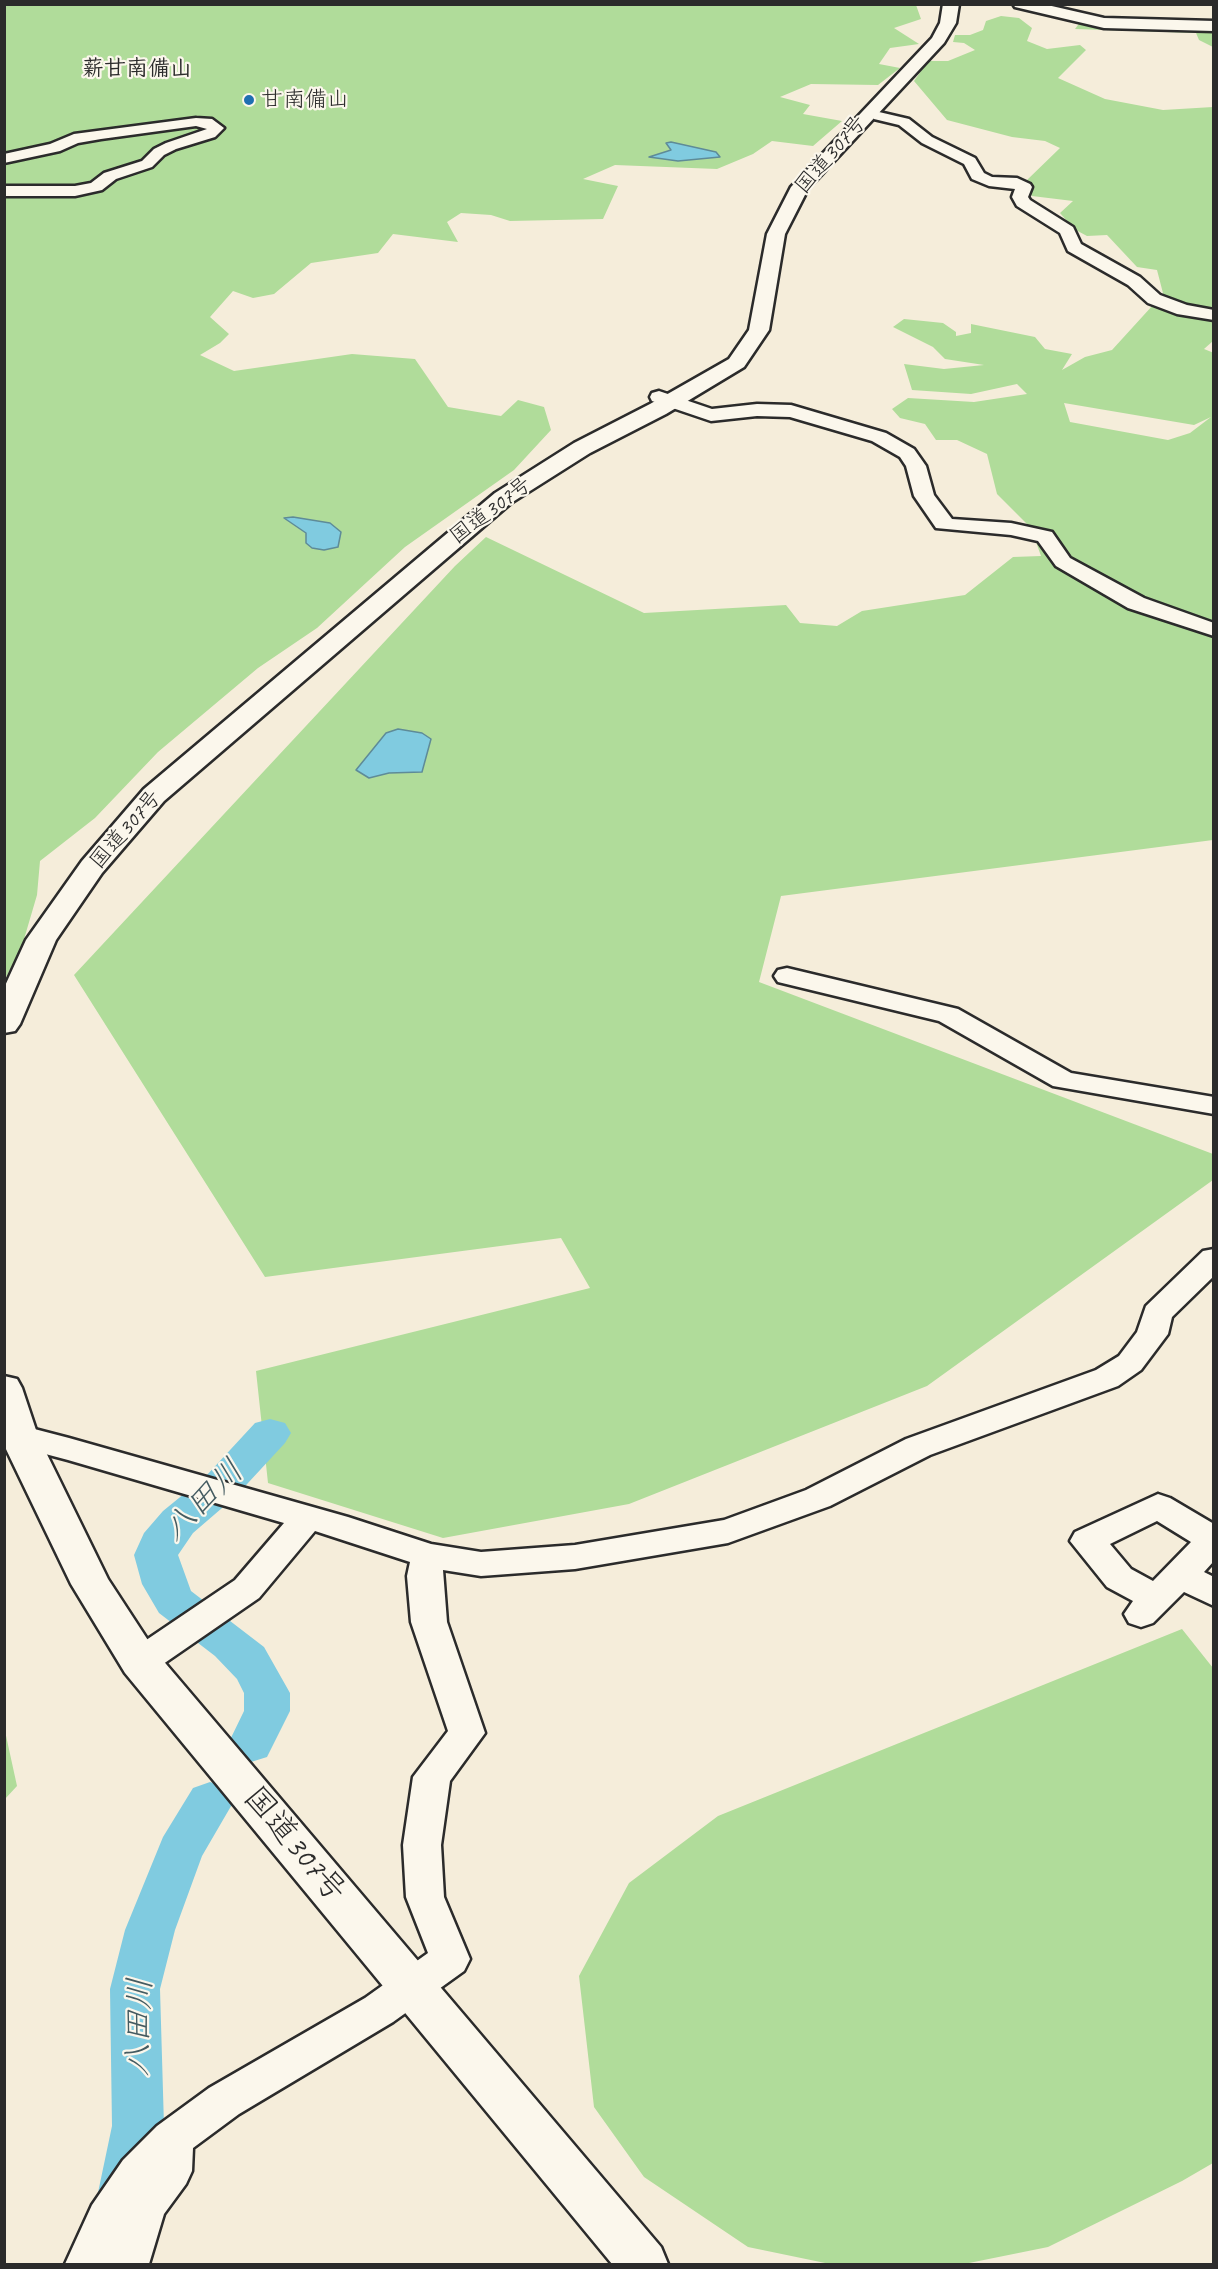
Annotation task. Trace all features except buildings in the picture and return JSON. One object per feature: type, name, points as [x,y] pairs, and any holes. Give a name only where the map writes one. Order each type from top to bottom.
[{"type":"main road","name":"国道307号","points":[[4,1024],[41,940],[92,867],[154,795],[503,498],[664,399],[737,363],[759,330],[776,234],[800,187],[938,40],[948,23],[951,4]]},
{"type":"main road","points":[[1020,4],[1104,23],[1214,26]]},
{"type":"main road","name":"国道307号","points":[[4,1388],[12,1436],[91,1584],[140,1662],[644,2265]]},
{"type":"street","points":[[879,116],[904,122],[927,140],[970,161],[978,176],[989,181],[1017,183],[1024,187],[1020,197],[1023,203],[1066,230],[1074,247],[1134,281],[1154,299],[1183,310],[1214,315]]},
{"type":"street","points":[[4,159],[55,148],[74,139],[93,135],[196,122],[207,122],[217,128],[210,134],[171,146],[159,152],[147,164],[110,176],[96,187],[75,191],[4,192]]},
{"type":"street","points":[[664,399],[711,415],[757,410],[791,411],[879,437],[907,453],[916,466],[924,496],[943,520],[943,524],[1011,529],[1045,536],[1064,562],[1105,586],[1136,603],[1214,630]]},
{"type":"street","points":[[787,976],[948,1015],[1063,1080],[1214,1106]]},
{"type":"street","points":[[12,1436],[348,1529],[429,1556],[482,1564],[575,1557],[728,1531],[818,1497],[918,1447],[1107,1378],[1130,1364],[1152,1334],[1157,1313],[1214,1258]]},
{"type":"street","points":[[1158,1506],[1214,1540],[1149,1606],[1119,1578],[1087,1541],[1158,1506]]},
{"type":"street","points":[[140,1662],[247,1589],[306,1519]]},
{"type":"street","points":[[87,2265],[107,2219],[138,2174],[172,2139],[224,2101],[352,2026],[450,1959],[424,1897],[422,1845],[432,1777],[467,1733],[429,1622],[424,1576],[429,1556]]},
{"type":"street","points":[[1180,1574],[1214,1593]]},
{"type":"street","points":[[127,2265],[145,2205],[171,2170],[172,2139]]},
{"type":"green space","points":[[5,5],[916,5],[921,19],[894,28],[919,44],[890,48],[879,64],[900,68],[878,85],[811,84],[780,97],[810,105],[803,114],[842,121],[813,146],[772,141],[753,154],[717,169],[615,165],[583,179],[618,186],[603,219],[510,221],[491,215],[461,213],[447,222],[458,242],[393,234],[378,253],[311,263],[274,294],[253,298],[233,291],[210,317],[229,334],[220,343],[200,355],[234,371],[352,354],[415,359],[448,407],[501,416],[518,400],[544,407],[551,430],[514,470],[405,547],[317,628],[258,668],[158,752],[95,818],[40,861],[37,895],[22,946],[5,979]]},
{"type":"green space","points":[[1001,16],[1019,18],[1032,28],[1027,41],[1047,49],[1080,45],[1086,50],[1058,78],[1105,99],[1163,110],[1213,107],[1213,311],[1197,309],[1164,297],[1157,270],[1137,267],[1107,235],[1087,236],[1074,229],[1060,213],[1073,201],[1032,196],[1026,181],[1060,148],[1045,141],[1012,137],[947,120],[914,81],[928,61],[948,61],[975,50],[964,43],[953,42],[955,35],[970,35],[983,30],[986,21]]},
{"type":"green space","points":[[1081,21],[1213,30],[1213,47],[1199,40],[1196,33],[1075,29]]},
{"type":"green space","points":[[1153,305],[1213,314],[1213,341],[1204,349],[1214,353],[1213,840],[781,896],[759,982],[1213,1154],[1213,1180],[927,1386],[629,1504],[443,1538],[268,1483],[256,1371],[590,1288],[561,1238],[265,1277],[74,975],[455,566],[486,537],[644,613],[786,605],[800,623],[837,626],[862,611],[965,595],[1013,557],[1041,556],[1031,528],[997,494],[987,454],[957,440],[936,440],[925,424],[900,418],[892,409],[908,398],[974,402],[1027,394],[1017,384],[971,394],[912,390],[904,364],[944,369],[984,365],[945,359],[933,347],[893,327],[904,319],[943,323],[956,332],[956,336],[971,333],[971,324],[1035,337],[1045,349],[1072,354],[1062,370],[1085,357],[1112,350]],"holes":[[[1064,403],[1194,425],[1211,417],[1190,433],[1168,440],[1070,422]]]},
{"type":"green space","points":[[1182,1629],[1213,1668],[1213,2163],[1182,2181],[1048,2247],[964,2264],[830,2264],[748,2247],[644,2177],[594,2107],[579,1976],[629,1883],[718,1816]]},
{"type":"green space","points":[[5,1731],[17,1786],[4,1799]]},
{"type":"water","points":[[671,142],[716,152],[720,157],[678,161],[649,157],[671,150],[666,143]]},
{"type":"water","points":[[293,517],[330,523],[341,532],[338,547],[324,550],[312,548],[306,543],[306,533],[284,518]]},
{"type":"water","points":[[398,729],[422,733],[431,739],[422,772],[389,773],[369,778],[356,770],[386,733]]},
{"type":"waterway","name":"八田川","points":[[251,1744],[267,1711],[267,1693],[256,1671],[248,1659],[231,1644],[175,1602],[164,1584],[156,1555],[159,1544],[178,1522],[221,1486],[270,1433]]},
{"type":"waterway","name":"八田川","points":[[110,2264],[138,2126],[135,1989],[150,1930],[180,1851],[210,1801]]},
{"type":"place","name":"甘南備山","points":[[249,100]]},
{"type":"district","name":"薪甘南備山","points":[[137,69]]}]
